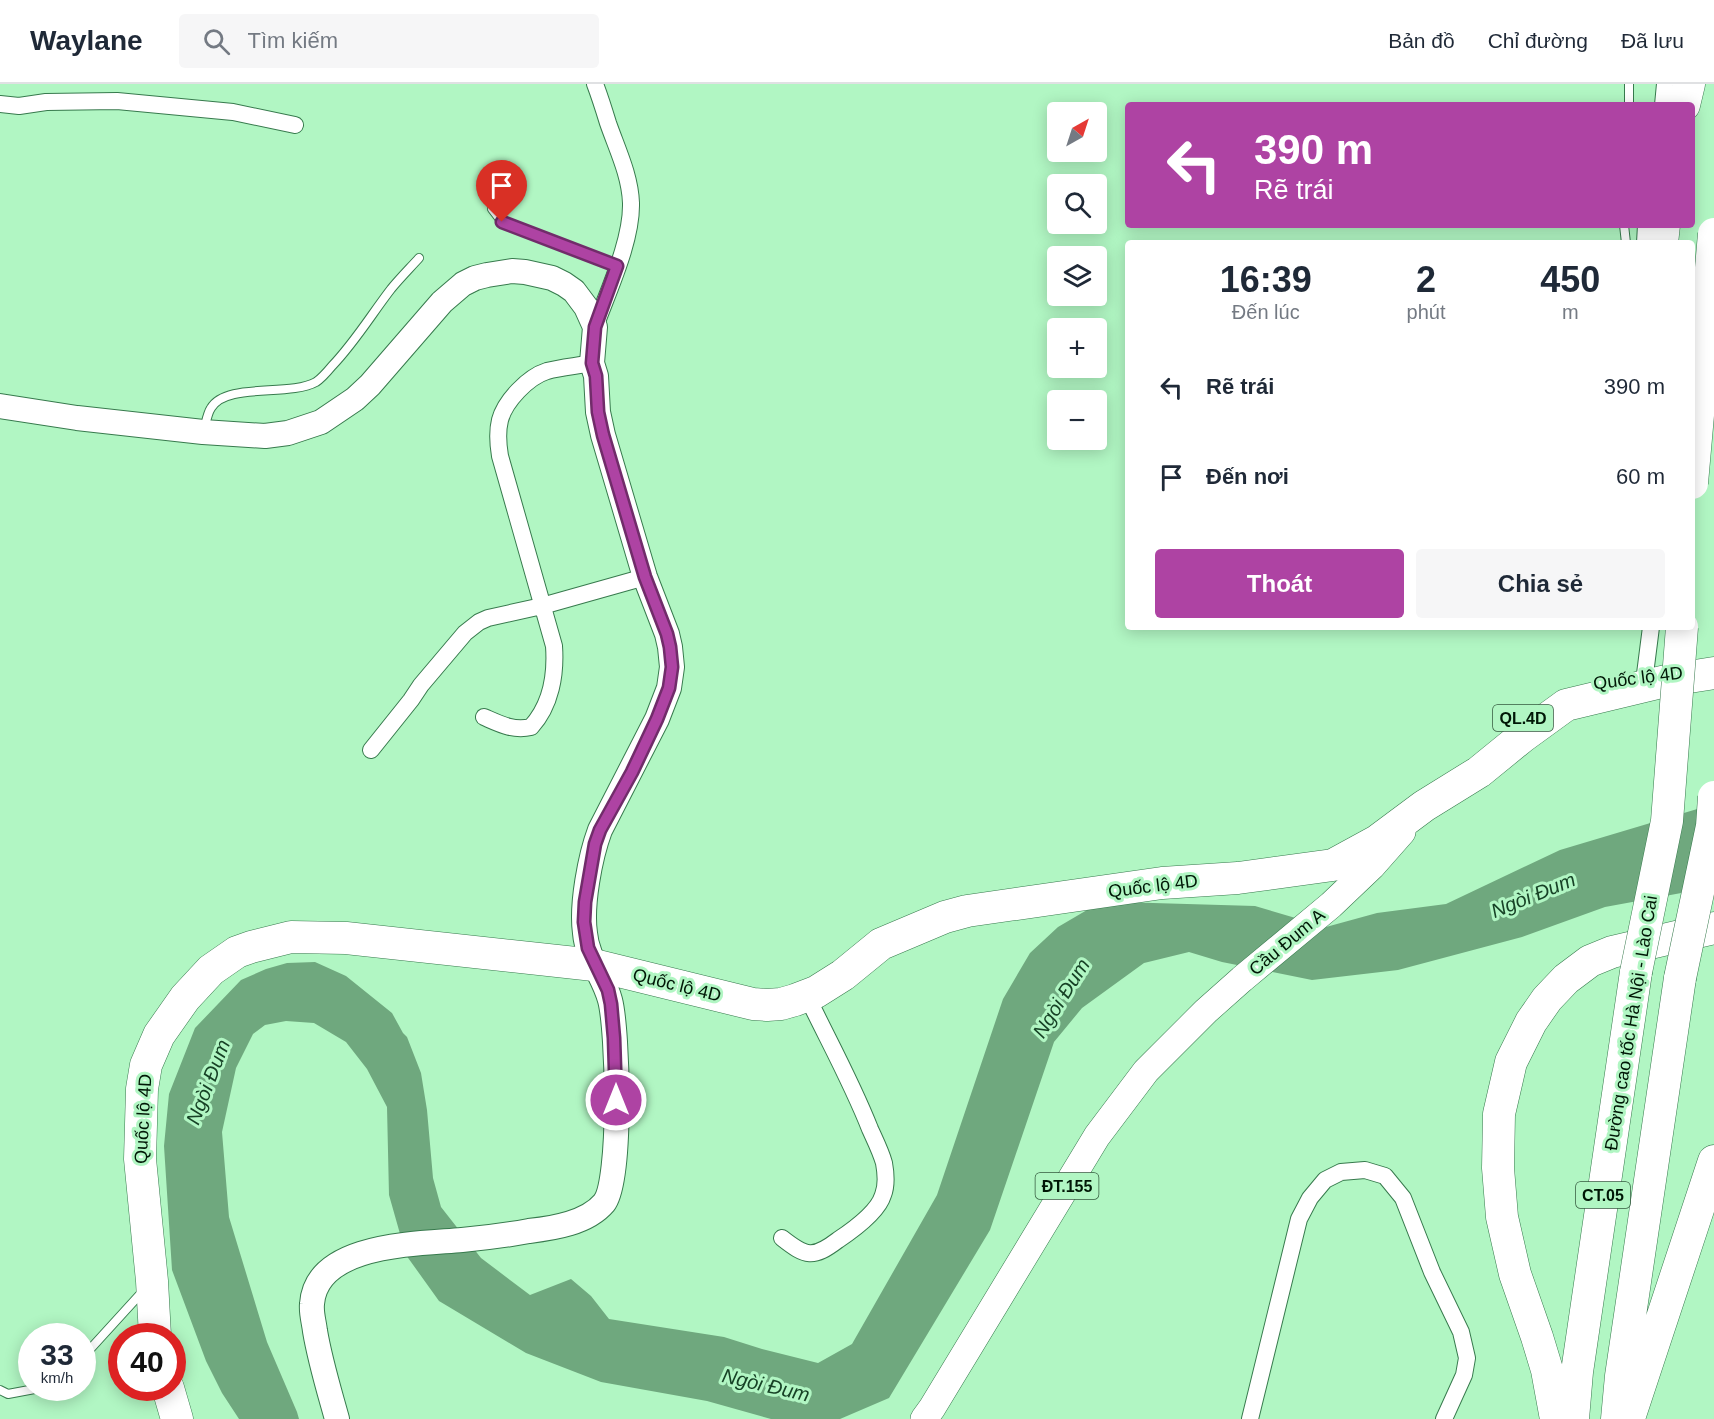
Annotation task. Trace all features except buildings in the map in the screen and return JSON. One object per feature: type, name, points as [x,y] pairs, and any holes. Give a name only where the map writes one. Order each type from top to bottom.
[{"type":"highway","points":[[1685,102],[1689,84]]},
{"type":"highway","points":[[1695,449],[1714,234]]},
{"type":"highway","points":[[1695,364],[1714,389]]},
{"type":"highway","name":"Đường cao tốc Hà Nội - Lào Cai","points":[[1573,1419],[1579,1360],[1636,972],[1668,821],[1682,630]]},
{"type":"highway","name":"Quốc lộ 4D","points":[[154,1323],[140,1159],[142,1089],[146,1065],[159,1035],[171,1016],[197,985],[226,959],[251,947],[291,937],[325,937],[594,965],[753,1004],[781,1004],[807,996],[828,986],[881,944],[945,917],[967,911],[1162,883],[1238,878],[1333,865],[1350,869],[1377,841],[1424,806],[1475,757],[1561,690],[1615,677],[1646,680],[1714,671]]},
{"type":"highway","name":"CT.05","points":[[1617,1419],[1621,1376],[1680,978],[1712,826],[1714,797]]},
{"type":"highway","points":[[1556,1419],[1547,1370],[1515,1274],[1502,1216],[1498,1168],[1499,1114],[1511,1062],[1531,1022],[1547,999],[1566,979],[1590,961],[1612,952],[1714,928]]},
{"type":"highway","points":[[1629,1419],[1714,1161]]},
{"type":"highway","points":[[172,1401],[177,1419]]},
{"type":"main road","name":"Cầu Đum A","points":[[924,1419],[1097,1136],[1146,1071],[1206,1011],[1331,905],[1350,869]]},
{"type":"street","points":[[337,1419],[319,1354],[312,1314],[314,1292],[325,1273],[352,1256],[397,1246],[479,1239],[550,1228],[575,1221],[586,1217],[604,1202],[613,1178],[616,1146],[614,1038],[608,990],[594,965],[588,948],[584,922],[588,882],[595,844],[666,698],[671,677],[671,656],[663,623],[645,577],[598,412],[596,376],[592,363],[595,327],[617,266],[630,219],[631,201],[622,158],[595,84]]},
{"type":"street","points":[[1663,102],[1665,84]]},
{"type":"street","points":[[0,104],[19,106],[46,102],[117,101],[233,112],[295,125]]},
{"type":"street","points":[[0,406],[77,418],[251,436],[276,435],[301,430],[321,422],[350,403],[370,385],[442,302],[463,284],[475,278],[512,271],[536,273],[552,278],[574,291],[581,298],[595,327]]},
{"type":"street","points":[[484,717],[517,729],[531,727],[538,720],[552,683],[555,663],[554,646],[500,456],[497,440],[498,427],[504,408],[522,386],[548,371],[592,363]]},
{"type":"street","points":[[371,750],[421,685],[473,626],[488,618],[542,606],[645,577]]},
{"type":"street","points":[[1646,680],[1651,630]]},
{"type":"street","points":[[782,1238],[798,1250],[810,1254],[823,1251],[854,1229],[879,1205],[886,1183],[883,1162],[862,1109],[807,996]]},
{"type":"street","points":[[1250,1419],[1299,1219],[1310,1198],[1325,1180],[1341,1172],[1365,1170],[1385,1176],[1403,1198],[1432,1272],[1461,1332],[1467,1358],[1464,1375],[1444,1419]]},
{"type":"lane","points":[[1629,84],[1629,102]]},
{"type":"lane","points":[[492,209],[502,222],[509,226],[617,266]]},
{"type":"lane","points":[[203,432],[210,409],[222,397],[232,393],[307,386],[322,378],[353,342],[392,288],[419,258]]},
{"type":"lane","points":[[96,1343],[152,1281]]},
{"type":"lane","points":[[0,1390],[8,1394],[18,1392]]},
{"type":"water","name":"Ngòi Đum","points":[[1714,804],[1714,887],[1605,907],[1522,937],[1398,970],[1312,980],[1222,962],[1189,952],[1144,963],[1082,1008],[1054,1042],[990,1230],[889,1398],[840,1419],[771,1419],[707,1401],[601,1382],[526,1353],[439,1301],[406,1255],[389,1195],[387,1107],[367,1069],[346,1042],[314,1023],[286,1021],[265,1025],[253,1034],[236,1068],[222,1132],[229,1217],[267,1342],[299,1419],[239,1419],[222,1393],[206,1361],[172,1270],[164,1146],[169,1094],[195,1028],[241,980],[287,963],[315,962],[346,976],[392,1013],[407,1037],[421,1073],[433,1178],[441,1207],[481,1258],[530,1295],[571,1279],[591,1296],[609,1319],[724,1337],[818,1363],[852,1344],[937,1195],[1003,999],[1030,953],[1058,927],[1087,910],[1119,902],[1255,906],[1326,927],[1377,913],[1446,904],[1560,850]]},
{"type":"route","points":[[502,222],[617,266],[595,327],[592,363],[596,376],[598,412],[645,577],[670,647],[672,667],[666,698],[632,772],[600,830],[595,844],[585,902],[584,922],[588,948],[594,965],[608,990],[611,1004],[616,1100]]}]
